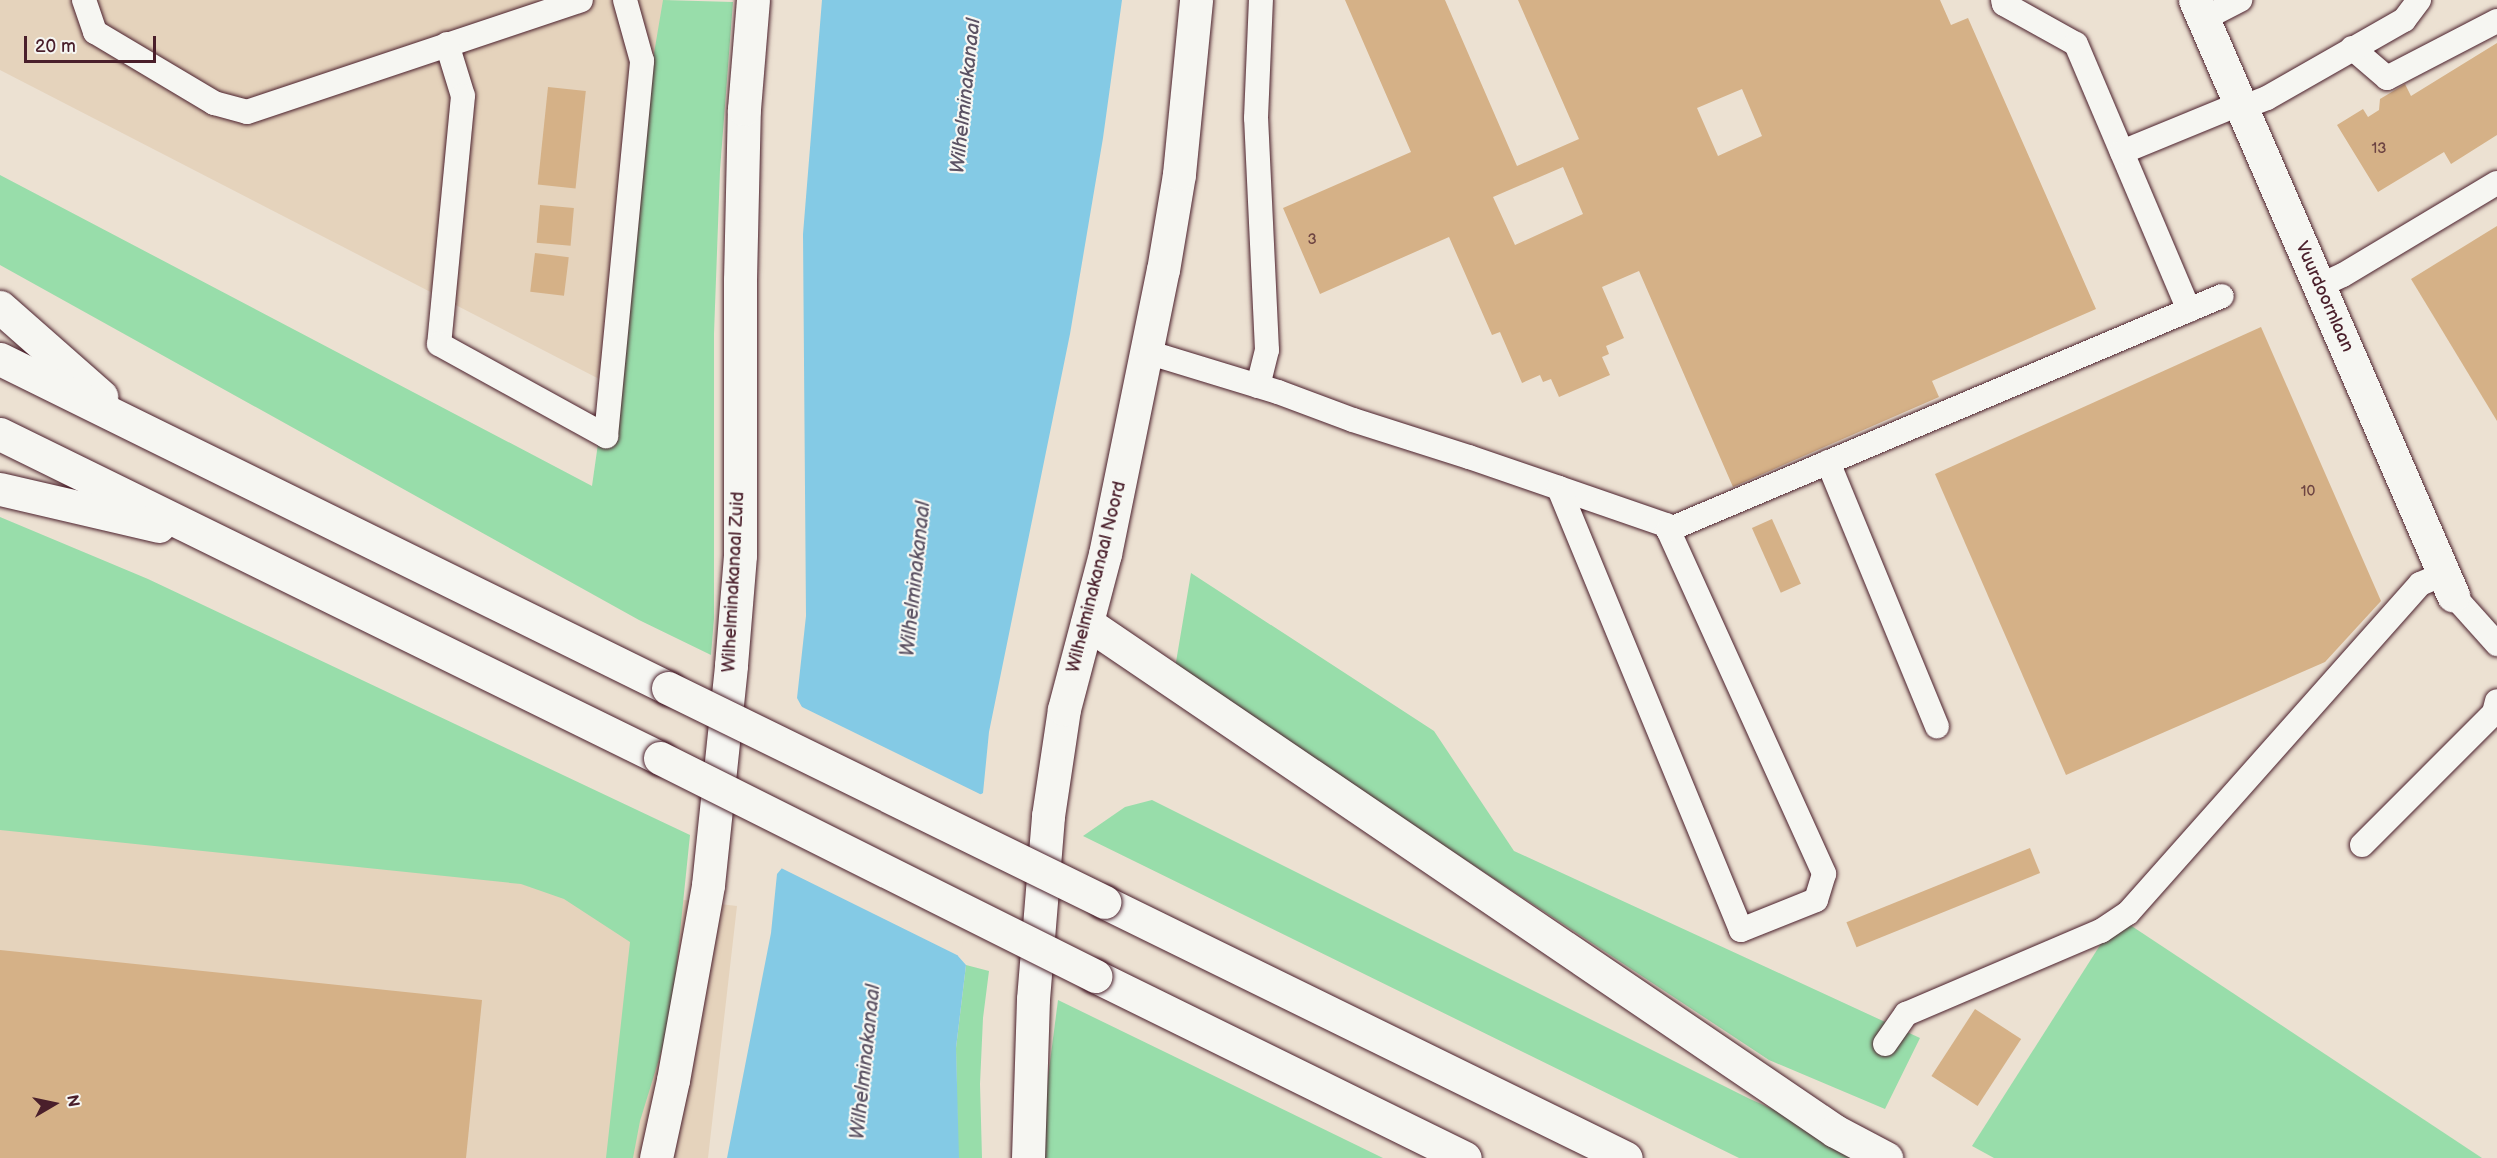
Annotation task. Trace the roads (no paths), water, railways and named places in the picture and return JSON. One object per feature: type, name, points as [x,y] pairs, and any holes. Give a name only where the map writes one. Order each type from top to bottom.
[{"type":"main road","name":"Wilhelminakanaal Zuid","points":[[656,1158],[673,1080],[708,885],[739,566],[744,109],[753,0]]},
{"type":"main road","name":"Wilhelminakanaal Noord","points":[[1028,1158],[1033,999],[1048,816],[1064,709],[1107,544],[1147,352],[1179,174],[1196,0]]},
{"type":"main road","name":"Vuurdoornlaan","points":[[2199,10],[2449,584]]},
{"type":"main road","points":[[0,307],[132,423]]},
{"type":"main road","points":[[0,359],[1626,1158]]},
{"type":"main road","points":[[0,434],[660,758],[1465,1158]]},
{"type":"main road","points":[[0,489],[216,540]]},
{"type":"main road","points":[[1087,622],[1835,1131],[1886,1158]]},
{"type":"lane","points":[[84,0],[95,32],[214,103],[247,112],[581,0]]},
{"type":"lane","points":[[447,44],[463,96],[439,344],[606,436],[642,61],[625,0]]},
{"type":"lane","points":[[1258,386],[1267,350],[1256,118],[1261,0]]},
{"type":"lane","points":[[2003,0],[2004,4],[2076,44],[2189,310]]},
{"type":"lane","points":[[2199,10],[2240,0]]},
{"type":"lane","points":[[2122,152],[2266,98],[2404,20],[2419,0]]},
{"type":"lane","points":[[2352,48],[2387,78],[2497,21]]},
{"type":"lane","points":[[2319,286],[2343,275],[2497,183]]},
{"type":"lane","points":[[1668,530],[2222,296]]},
{"type":"lane","points":[[1147,352],[1258,386],[1353,420],[1559,488],[1666,525],[1824,874],[1816,900],[1741,930],[1559,488]]},
{"type":"lane","points":[[1828,462],[1937,726]]},
{"type":"lane","points":[[1885,1044],[1906,1014],[2101,931],[2128,913],[2420,584],[2449,584],[2497,644]]},
{"type":"lane","points":[[2362,845],[2494,713],[2497,701]]},
{"type":"water","name":"Wilhelminakanaal","points":[[822,0],[1122,0],[1103,138],[1070,334],[989,732],[983,793],[978,796],[958,956],[966,965],[956,1048],[959,1158],[727,1158],[771,933],[777,874],[782,868],[803,709],[797,698],[806,616],[803,234]]}]
